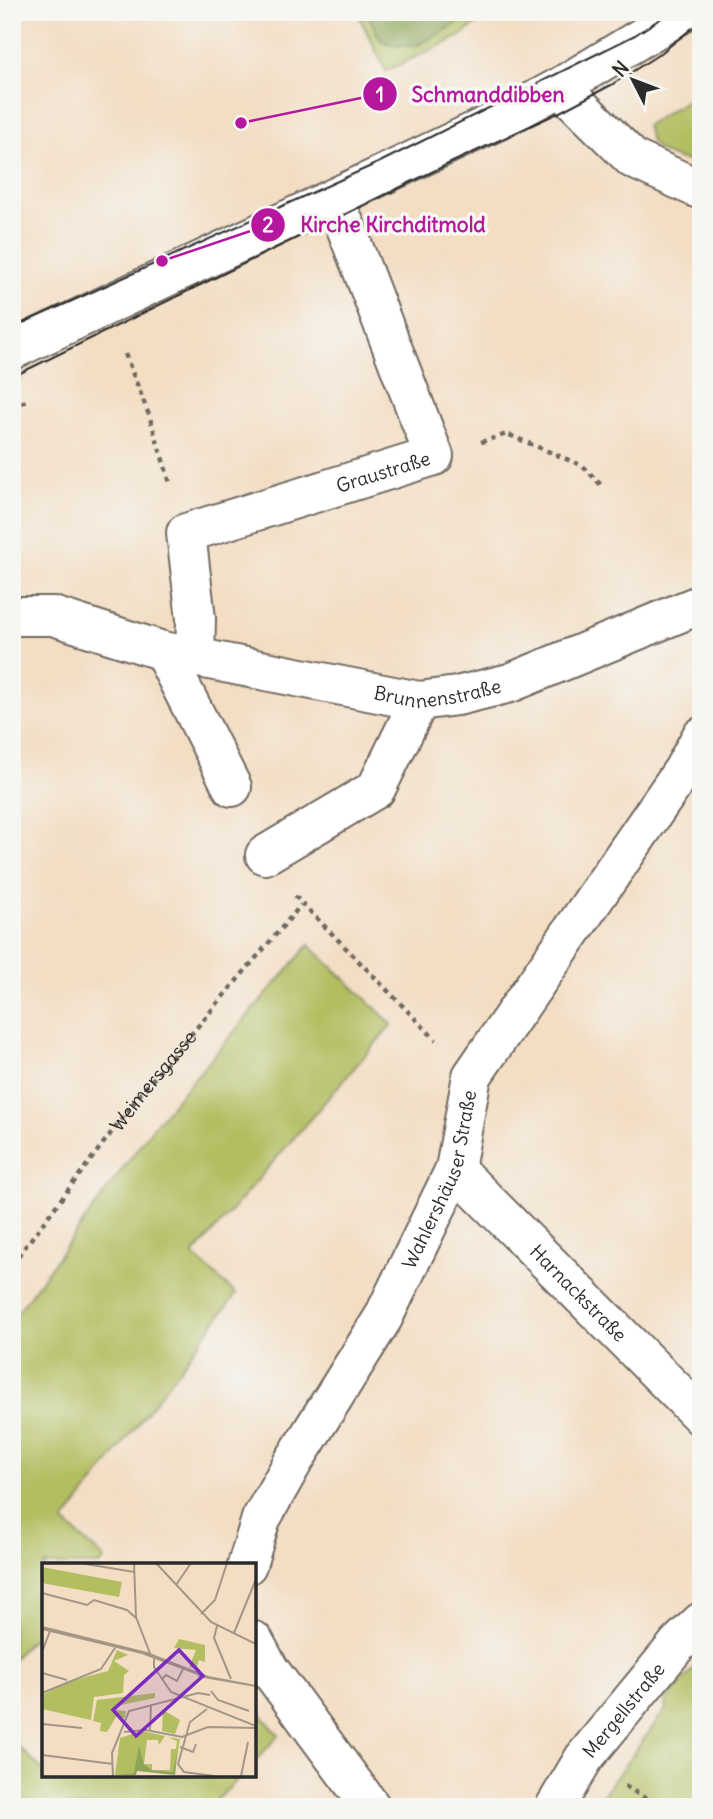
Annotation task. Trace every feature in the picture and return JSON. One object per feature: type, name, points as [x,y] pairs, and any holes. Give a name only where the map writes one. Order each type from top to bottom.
[{"type":"street","points":[[12,350],[335,200],[499,120],[560,87],[684,12]]},
{"type":"street","points":[[560,87],[633,159],[701,190]]},
{"type":"street","name":"Graustraße","points":[[186,533],[434,456],[335,200]]},
{"type":"street","points":[[186,533],[196,619],[179,654],[232,786]]},
{"type":"street","name":"Brunnenstraße","points":[[12,616],[53,616],[179,654],[419,701],[457,696],[510,683],[701,604]]},
{"type":"street","points":[[265,855],[376,789],[419,701]]},
{"type":"street","name":"Wahlershäuser Straße","points":[[248,1563],[261,1519],[293,1462],[383,1318],[455,1169],[472,1076],[682,771],[701,737]]},
{"type":"street","name":"Harnackstraße","points":[[455,1169],[701,1416]]},
{"type":"street","name":"Mergellstraße","points":[[555,1807],[583,1758],[677,1645],[701,1622]]},
{"type":"street","points":[[256,1646],[269,1669],[371,1807]]},
{"type":"path","points":[[125,354],[149,415],[186,533]]},
{"type":"path","points":[[434,456],[508,434],[583,466],[601,485]]},
{"type":"path","name":"Weimersgasse","points":[[12,1264],[142,1092],[301,905],[472,1076]]},
{"type":"green space","points":[[357,12],[492,12],[459,37],[386,71]]},
{"type":"green space","points":[[367,12],[466,12],[460,22],[416,46],[392,45],[380,39]]},
{"type":"green space","points":[[701,91],[701,160],[681,160],[656,148],[646,126]]},
{"type":"green space","points":[[309,945],[392,1024],[193,1255],[236,1294],[64,1522],[105,1559],[102,1563],[42,1563],[42,1628],[12,1660],[12,1320],[156,1123]]},
{"type":"green space","points":[[701,1660],[701,1807],[594,1807],[666,1709],[665,1702]]},
{"type":"green space","points":[[256,1709],[279,1735],[256,1761]]},
{"type":"green space","points":[[12,1741],[42,1769],[42,1777],[240,1777],[210,1807],[12,1807]]},
{"type":"tram line","points":[[12,328],[380,162],[635,35],[671,12]]},
{"type":"tram line","points":[[12,377],[558,113],[613,84],[661,53],[701,21]]},
{"type":"place","name":"Schmanddibben","points":[[241,123]]},
{"type":"place","name":"Kirche Kirchditmold","points":[[162,261]]}]
